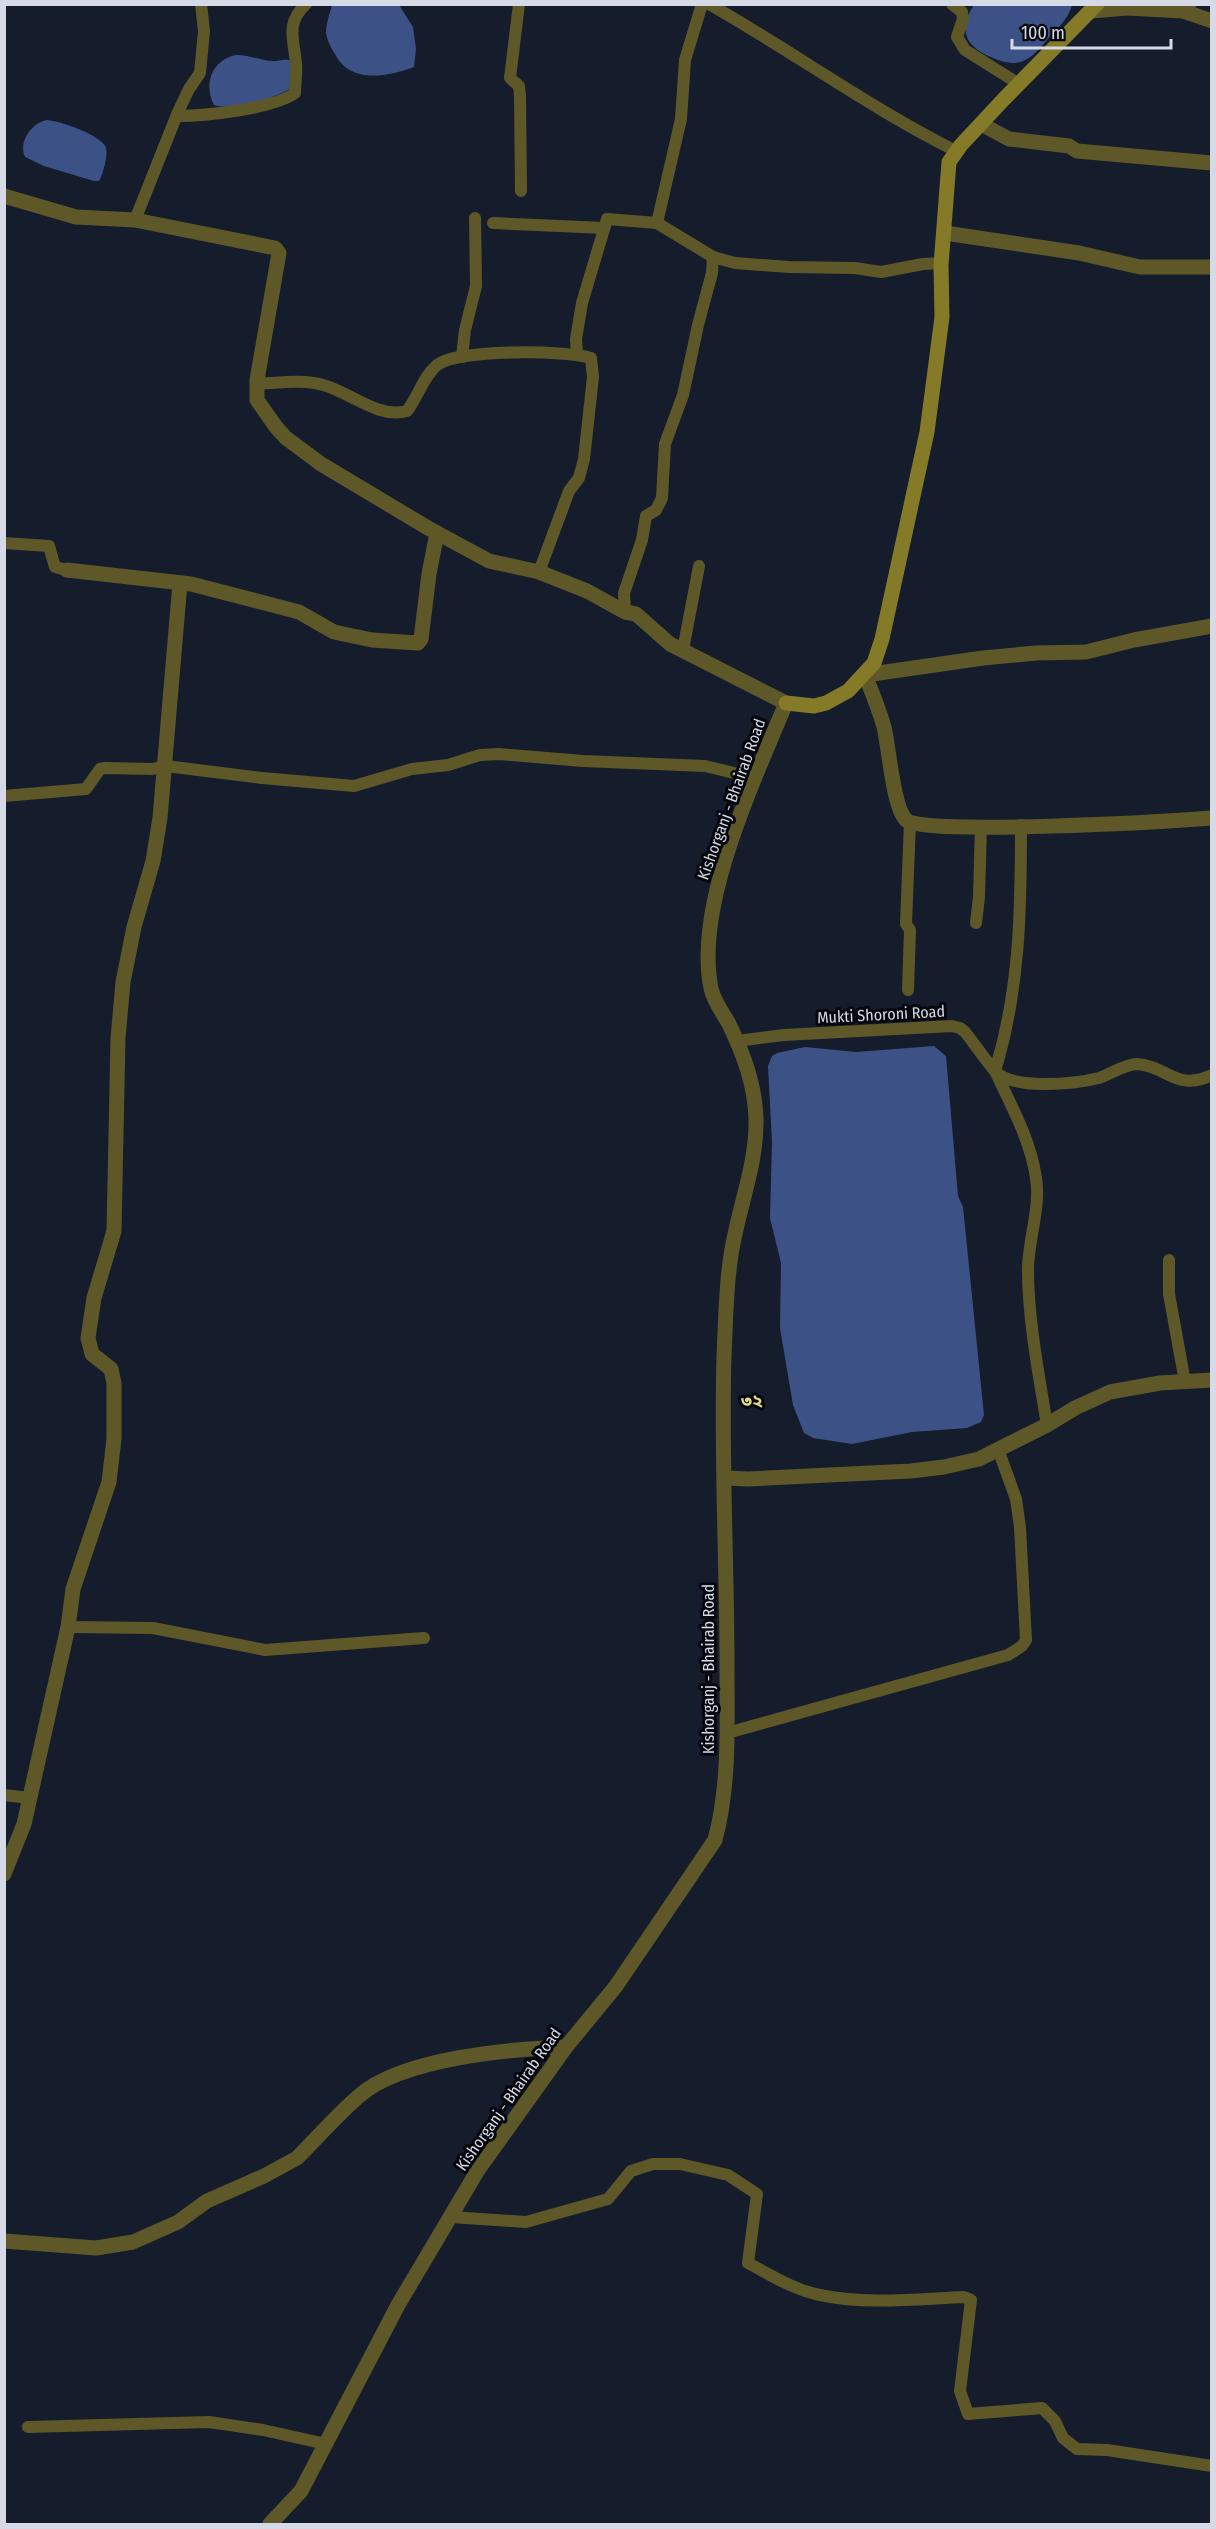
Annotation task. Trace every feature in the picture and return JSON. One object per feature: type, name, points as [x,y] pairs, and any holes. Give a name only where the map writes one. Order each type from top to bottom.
[{"type":"main road","points":[[786,703],[814,706],[826,703],[848,691],[874,663],[882,639],[927,432],[942,317],[941,263],[949,162],[981,124],[1094,8]]},
{"type":"street","points":[[135,220],[177,116],[189,89],[200,73],[204,31],[201,4]]},
{"type":"street","points":[[177,116],[198,116],[267,104],[289,98],[295,93],[297,67],[292,26],[297,13],[306,4]]},
{"type":"street","points":[[519,4],[510,78],[519,86],[521,191]]},
{"type":"street","points":[[657,223],[681,119],[685,60],[702,4]]},
{"type":"street","points":[[709,4],[741,22],[812,69],[956,151]]},
{"type":"street","points":[[952,4],[962,12],[963,19],[957,37],[965,50],[1019,84]]},
{"type":"street","points":[[1094,8],[1186,8],[1212,21]]},
{"type":"street","points":[[981,124],[1009,139],[1069,146],[1077,151],[1212,163]]},
{"type":"street","points":[[4,196],[76,217],[135,220],[260,244],[278,250],[257,384],[257,400],[286,438],[321,464],[489,561],[539,572],[586,591],[625,612],[636,614],[670,644],[786,703]]},
{"type":"street","points":[[462,357],[465,330],[476,286],[476,219]]},
{"type":"street","points":[[577,354],[576,339],[582,303],[607,219],[657,223],[713,257],[754,265],[855,268],[881,272],[941,263]]},
{"type":"street","points":[[493,224],[604,228]]},
{"type":"street","points":[[945,233],[1079,253],[1140,267],[1212,267]]},
{"type":"street","points":[[625,612],[624,593],[642,540],[644,521],[646,516],[656,510],[662,498],[665,444],[683,395],[712,273],[713,257]]},
{"type":"street","points":[[257,384],[320,384],[339,390],[367,406],[396,414],[407,411],[430,372],[439,363],[462,357],[503,353],[577,354],[591,358],[593,367],[584,459],[579,478],[569,491],[539,572]]},
{"type":"street","points":[[4,543],[49,546],[55,567],[191,584],[299,612],[334,632],[372,640],[418,643],[421,639],[437,533]]},
{"type":"street","points":[[683,650],[699,566]]},
{"type":"street","points":[[4,1874],[24,1824],[68,1627],[73,1589],[109,1482],[114,1439],[113,1375],[107,1366],[92,1354],[88,1338],[94,1298],[116,1217],[116,1076],[123,982],[134,927],[153,861],[165,766],[180,583]]},
{"type":"street","points":[[1212,626],[1134,639],[1086,652],[1036,653],[983,658],[865,675],[884,726],[898,800],[905,818],[910,822],[918,825],[981,826],[1104,824],[1212,818]]},
{"type":"street","name":"Kishorganj - Bhairab Road","points":[[270,2524],[302,2491],[398,2305],[478,2170],[566,2047],[616,1986],[715,1840],[722,1815],[727,1732],[724,1357],[730,1261],[749,1173],[756,1124],[755,1096],[749,1072],[737,1041],[712,993],[706,966],[714,899],[723,867],[755,778],[786,703]]},
{"type":"street","points":[[4,796],[86,789],[98,771],[105,768],[152,770],[165,766],[354,786],[412,769],[448,765],[480,755],[499,754],[583,761],[705,766],[755,778]]},
{"type":"street","points":[[908,990],[910,930],[906,924],[910,822]]},
{"type":"street","points":[[1021,825],[1019,947],[1016,985],[1005,1038],[995,1071],[1016,1082],[1052,1083],[1090,1080],[1137,1064],[1195,1082],[1212,1075]]},
{"type":"street","points":[[976,924],[981,826]]},
{"type":"street","name":"Mukti Shoroni Road","points":[[737,1041],[784,1035],[952,1026],[965,1032],[995,1071],[1019,1124],[1036,1176],[1037,1202],[1031,1231],[1028,1269],[1047,1425]]},
{"type":"street","points":[[1169,1260],[1170,1294],[1185,1382]]},
{"type":"street","points":[[725,1478],[748,1479],[911,1471],[979,1459],[1110,1392],[1160,1383],[1212,1380]]},
{"type":"street","points":[[727,1732],[1008,1655],[1022,1646],[1026,1640],[1020,1527],[1016,1499],[998,1449]]},
{"type":"street","points":[[68,1627],[153,1628],[265,1650],[424,1638]]},
{"type":"street","points":[[4,1795],[29,1798]]},
{"type":"street","points":[[4,2241],[96,2248],[132,2242],[178,2222],[207,2201],[264,2176],[297,2158],[359,2096],[398,2075],[473,2055],[566,2047]]},
{"type":"street","points":[[451,2217],[526,2222],[608,2199],[631,2171],[653,2164],[680,2164],[728,2175],[757,2194],[748,2263],[781,2281],[819,2295],[860,2300],[964,2297],[971,2300],[960,2391],[968,2414],[1042,2408],[1055,2421],[1063,2438],[1077,2449],[1118,2451],[1212,2466]]},
{"type":"street","points":[[28,2427],[209,2422],[264,2430],[326,2444]]},
{"type":"water","points":[[332,5],[399,5],[413,27],[416,49],[414,67],[370,76],[359,74],[342,64],[327,38],[327,22]]},
{"type":"water","points":[[974,5],[1072,5],[1064,21],[1035,53],[1024,61],[1011,63],[984,54],[976,49],[967,37],[966,22]]},
{"type":"water","points":[[236,55],[272,61],[292,61],[291,88],[275,96],[254,102],[231,106],[214,105],[209,89],[212,74],[221,62]]},
{"type":"water","points":[[46,120],[79,129],[103,143],[106,156],[104,170],[99,181],[44,166],[25,157],[23,145],[27,134],[35,125]]},
{"type":"water","points":[[934,1046],[946,1056],[958,1196],[963,1207],[984,1415],[981,1422],[967,1428],[912,1432],[852,1444],[813,1438],[804,1433],[793,1405],[780,1328],[781,1263],[770,1218],[772,1142],[768,1066],[772,1056],[777,1053],[805,1047],[856,1052]]},
{"type":"district","name":"৩২","points":[[752,1401]]}]
